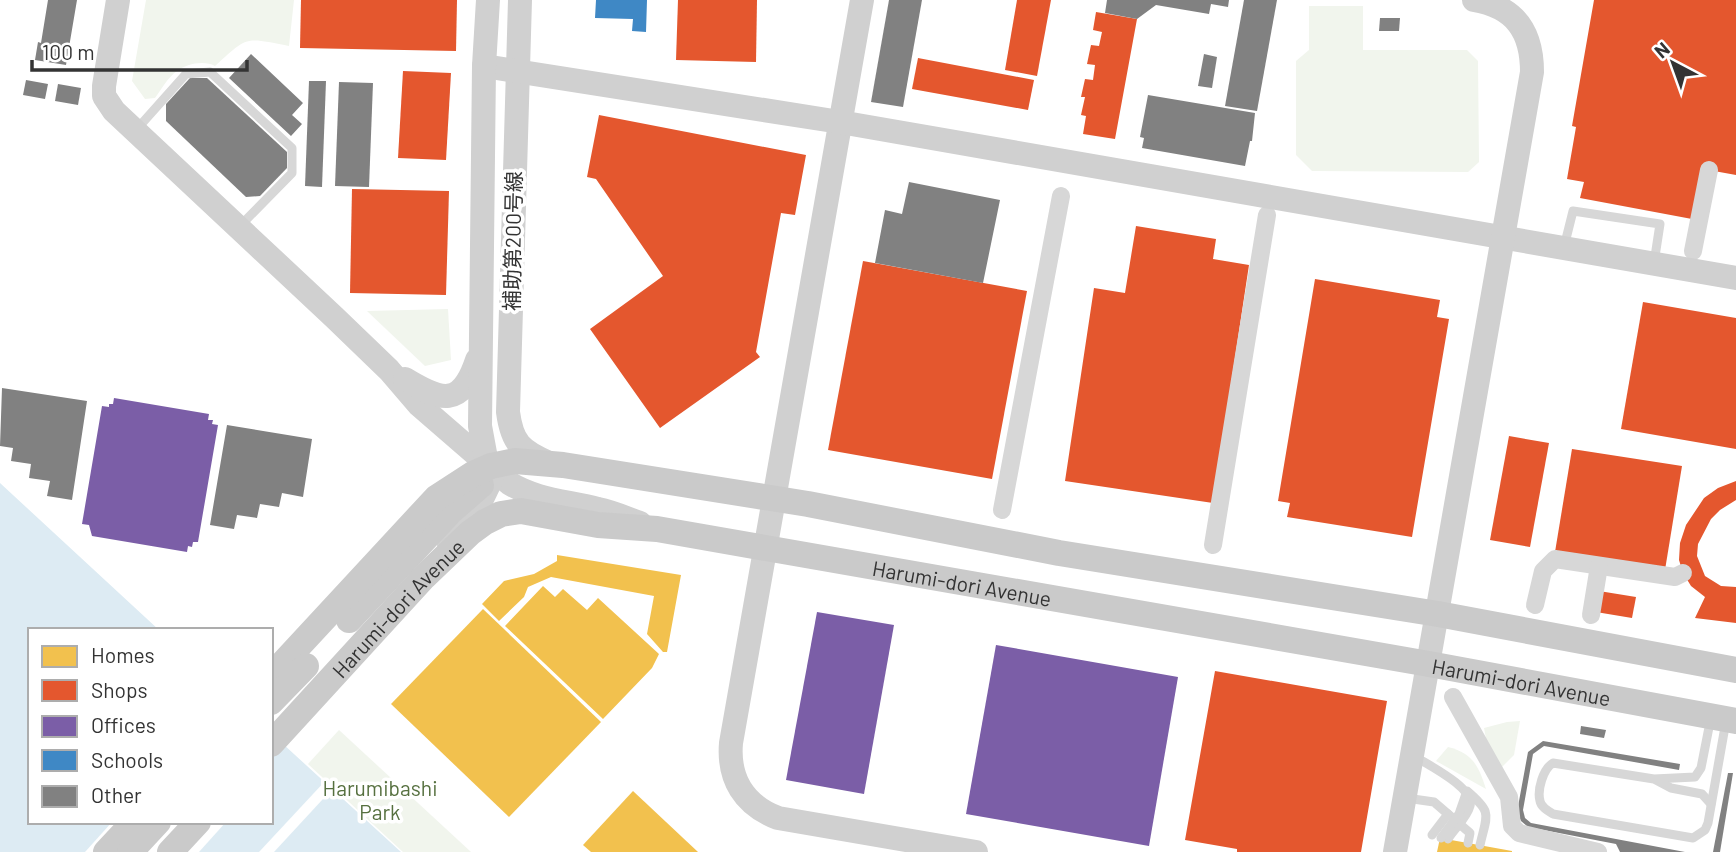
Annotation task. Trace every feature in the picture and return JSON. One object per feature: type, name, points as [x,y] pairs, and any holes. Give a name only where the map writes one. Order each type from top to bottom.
[{"type":"main road","points":[[273,674],[436,498],[473,474],[494,470],[515,461],[549,463],[774,499],[1139,566],[1438,614],[1736,670]]},
{"type":"main road","name":"Harumi-dori Avenue","points":[[273,700],[450,512],[494,470]]},
{"type":"main road","name":"Harumi-dori Avenue","points":[[275,740],[424,577],[477,527],[510,511],[598,525],[657,529],[1725,718]]},
{"type":"main road","points":[[1056,599],[1073,589],[1080,577],[1069,555],[1059,552]]},
{"type":"main road","points":[[1133,612],[1113,599],[1107,583],[1109,578],[1120,570],[1139,566]]},
{"type":"main road","points":[[106,852],[132,824]]},
{"type":"main road","points":[[130,852],[156,824]]},
{"type":"main road","points":[[170,852],[196,824]]},
{"type":"street","points":[[118,0],[104,86],[104,96],[114,111],[389,370],[419,405],[494,470],[528,493],[600,509],[657,529]]},
{"type":"street","name":"補助第200号線","points":[[488,0],[484,66],[481,441],[494,470]]},
{"type":"street","name":"補助第200号線","points":[[520,0],[508,412],[514,439],[528,452],[549,463]]},
{"type":"street","points":[[862,0],[731,743],[730,763],[742,794],[764,812],[778,818],[976,852]]},
{"type":"street","points":[[1395,852],[1532,72],[1532,50],[1524,29],[1510,13],[1489,3],[1474,0]]},
{"type":"street","points":[[484,66],[840,122],[1736,278]]},
{"type":"street","points":[[1693,251],[1709,170]]},
{"type":"street","points":[[1002,510],[1060,197]]},
{"type":"street","points":[[1213,545],[1267,215]]},
{"type":"street","points":[[389,370],[429,394],[445,397],[466,386],[481,350]]},
{"type":"street","points":[[436,498],[455,473],[481,411]]},
{"type":"street","points":[[424,577],[481,501],[494,470],[508,412]]},
{"type":"street","points":[[1535,605],[1543,571],[1555,558],[1675,577],[1683,573]]},
{"type":"street","points":[[1591,615],[1599,566]]},
{"type":"street","points":[[1453,697],[1509,797],[1512,826],[1519,833],[1598,852]]},
{"type":"lane","points":[[135,131],[186,74],[210,72],[292,148],[292,173],[239,228]]},
{"type":"lane","points":[[1564,248],[1573,211],[1660,224],[1654,264]]},
{"type":"lane","points":[[1725,718],[1705,830],[1693,838],[1553,814],[1541,805],[1539,799],[1544,770],[1553,763],[1654,779],[1695,777],[1725,718]]},
{"type":"lane","points":[[1413,755],[1467,791],[1484,806],[1487,813],[1480,845]]},
{"type":"lane","points":[[1654,779],[1671,788],[1702,794],[1711,804]]},
{"type":"lane","points":[[1453,819],[1440,837],[1453,819],[1469,810],[1472,802],[1467,791]]},
{"type":"lane","points":[[1404,797],[1434,802],[1470,833],[1468,842]]},
{"type":"green space","points":[[146,0],[294,0],[289,46],[247,41],[215,66],[201,63],[181,69],[171,77],[155,98],[145,99],[132,81]]},
{"type":"green space","points":[[1309,6],[1363,6],[1363,50],[1467,50],[1478,61],[1479,162],[1468,172],[1312,171],[1296,155],[1296,61],[1309,50]]},
{"type":"green space","points":[[448,309],[451,360],[425,366],[367,311]]},
{"type":"green space","points":[[1520,721],[1514,755],[1502,767],[1487,744],[1484,728]]},
{"type":"green space","name":"Harumibashi Park","points":[[339,730],[471,852],[403,852],[308,764]]},
{"type":"green space","points":[[1448,747],[1464,753],[1474,762],[1486,789],[1436,761]]},
{"type":"shaded area","points":[[0,483],[157,628],[28,628],[28,824],[273,824],[273,735],[401,852],[0,852]]},
{"type":"pier","points":[[327,779],[335,786],[274,852],[259,852]]},
{"type":"pier","points":[[110,824],[224,824],[199,852],[85,852]]},
{"type":"building: Homes","points":[[557,555],[681,575],[667,652],[663,652],[647,634],[654,596],[551,577],[528,587],[524,597],[499,621],[482,604],[504,581],[534,574],[557,561]]},
{"type":"building: Homes","points":[[543,586],[555,597],[563,589],[587,610],[598,598],[659,654],[652,668],[603,719],[505,626]]},
{"type":"building: Homes","points":[[483,609],[601,722],[509,817],[391,704]]},
{"type":"building: Homes","points":[[633,791],[698,852],[591,852],[583,845]]},
{"type":"building: Homes","points":[[1440,838],[1512,851],[1512,852],[1437,852]]},
{"type":"building: Shops","points":[[301,0],[457,0],[456,51],[300,48]]},
{"type":"building: Shops","points":[[678,0],[757,0],[756,62],[676,60]]},
{"type":"building: Shops","points":[[1017,0],[1051,0],[1037,76],[1005,70]]},
{"type":"building: Shops","points":[[1594,0],[1736,0],[1736,175],[1703,169],[1692,219],[1580,198],[1584,182],[1567,179],[1576,127],[1572,126]]},
{"type":"building: Shops","points":[[1096,12],[1137,19],[1115,139],[1083,134],[1086,116],[1081,115],[1085,97],[1081,97],[1085,79],[1093,80],[1095,65],[1087,64],[1091,45],[1099,46],[1102,32],[1093,30]]},
{"type":"building: Shops","points":[[918,58],[1034,80],[1028,110],[912,89]]},
{"type":"building: Shops","points":[[403,71],[451,73],[446,160],[398,158]]},
{"type":"building: Shops","points":[[599,115],[806,155],[795,215],[781,213],[756,352],[760,357],[660,428],[590,329],[663,276],[596,179],[587,177]]},
{"type":"building: Shops","points":[[352,189],[449,191],[446,295],[350,293]]},
{"type":"building: Shops","points":[[1136,226],[1216,239],[1213,259],[1249,265],[1213,503],[1065,481],[1094,288],[1125,293]]},
{"type":"building: Shops","points":[[863,261],[1027,291],[992,479],[828,450]]},
{"type":"building: Shops","points":[[1315,279],[1440,300],[1437,317],[1449,319],[1412,537],[1287,517],[1290,503],[1278,501]]},
{"type":"building: Shops","points":[[1643,302],[1736,318],[1736,449],[1621,429]]},
{"type":"building: Shops","points":[[1509,436],[1549,443],[1530,547],[1490,540]]},
{"type":"building: Shops","points":[[1572,449],[1682,466],[1665,570],[1555,552]]},
{"type":"building: Shops","points":[[1736,481],[1736,500],[1711,519],[1698,544],[1697,556],[1705,576],[1721,586],[1736,587],[1736,623],[1695,618],[1705,597],[1691,586],[1683,573],[1679,560],[1680,543],[1686,525],[1704,498],[1718,488]]},
{"type":"building: Shops","points":[[1599,591],[1636,597],[1632,618],[1596,612]]},
{"type":"building: Shops","points":[[1215,671],[1387,701],[1361,852],[1237,852],[1237,849],[1185,840]]},
{"type":"building: Offices","points":[[114,398],[209,414],[208,420],[213,420],[212,424],[218,425],[198,542],[193,542],[192,547],[188,546],[187,552],[92,536],[89,525],[82,524],[102,406],[109,407]]},
{"type":"building: Offices","points":[[817,612],[894,625],[864,794],[786,780]]},
{"type":"building: Offices","points":[[996,645],[1178,677],[1149,846],[966,814]]},
{"type":"building: Schools","points":[[596,0],[647,0],[646,32],[632,31],[633,19],[595,18]]},
{"type":"building: Other","points":[[48,0],[77,0],[66,65],[35,60],[38,42],[41,43]]},
{"type":"building: Other","points":[[889,0],[922,0],[903,107],[871,102]]},
{"type":"building: Other","points":[[1107,0],[1229,0],[1228,7],[1211,4],[1209,14],[1156,5],[1137,19],[1105,13]]},
{"type":"building: Other","points":[[1244,0],[1277,0],[1257,111],[1225,106]]},
{"type":"building: Other","points":[[1380,18],[1400,18],[1399,31],[1379,31]]},
{"type":"building: Other","points":[[251,54],[303,103],[292,115],[302,124],[291,136],[229,78]]},
{"type":"building: Other","points":[[1204,54],[1217,57],[1212,88],[1198,86]]},
{"type":"building: Other","points":[[190,78],[207,78],[287,152],[287,168],[260,196],[246,197],[166,121],[166,104]]},
{"type":"building: Other","points":[[26,80],[48,84],[45,99],[23,95]]},
{"type":"building: Other","points":[[309,81],[326,81],[322,187],[305,186]]},
{"type":"building: Other","points":[[339,82],[373,83],[369,187],[335,186]]},
{"type":"building: Other","points":[[58,84],[81,88],[78,105],[55,101]]},
{"type":"building: Other","points":[[1148,95],[1255,113],[1252,141],[1245,166],[1142,148],[1144,138],[1140,137]]},
{"type":"building: Other","points":[[909,182],[1000,200],[983,283],[875,263],[885,210],[902,214]]},
{"type":"building: Other","points":[[2,388],[87,401],[72,500],[47,496],[50,481],[29,478],[31,464],[11,461],[13,448],[0,446]]},
{"type":"building: Other","points":[[227,425],[312,439],[303,497],[282,493],[279,507],[260,504],[257,518],[237,515],[234,529],[210,525]]},
{"type":"building: Other","points":[[1581,726],[1606,730],[1604,738],[1580,734]]},
{"type":"building: Other","points":[[1543,741],[1680,764],[1679,770],[1544,746],[1533,754],[1523,810],[1525,818],[1531,823],[1685,852],[1620,852],[1616,844],[1528,827],[1517,812],[1528,752]]},
{"type":"building: Other","points":[[1728,773],[1733,773],[1720,852],[1713,852]]}]
